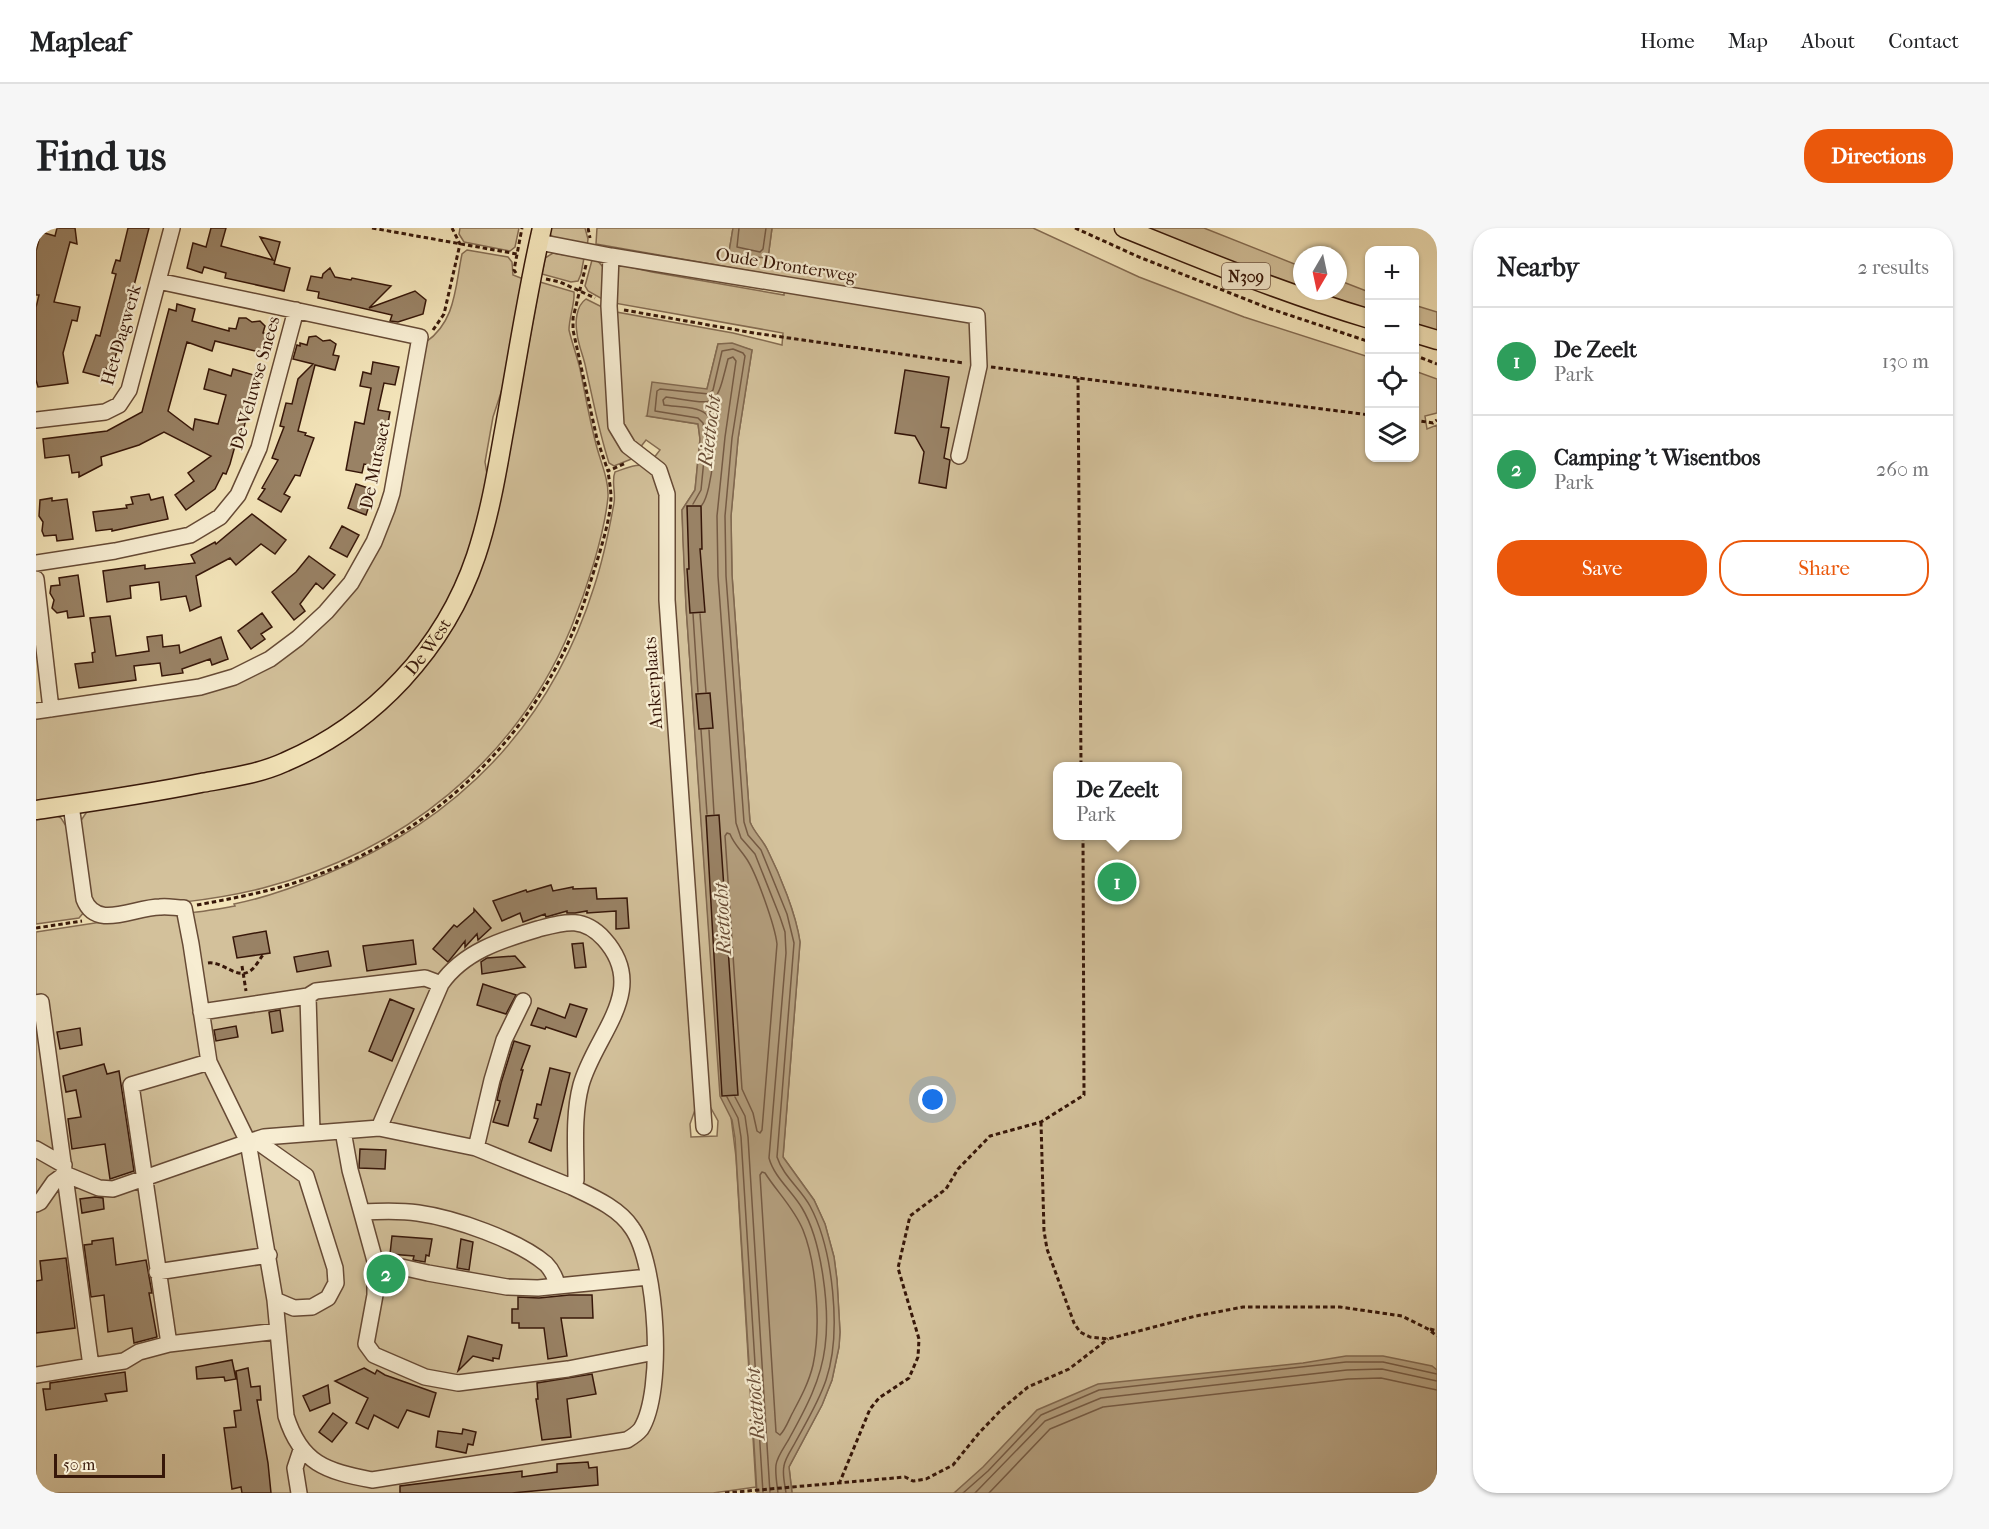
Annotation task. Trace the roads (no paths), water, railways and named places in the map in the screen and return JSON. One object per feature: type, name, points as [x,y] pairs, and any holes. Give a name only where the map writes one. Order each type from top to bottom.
[{"type":"main road","name":"N309","points":[[1124,228],[1331,308],[1365,318]]},
{"type":"main road","name":"De West","points":[[36,810],[236,777],[284,763],[359,720],[377,705],[420,659],[454,607],[476,556],[492,498],[541,235]]},
{"type":"main road","points":[[1419,335],[1437,340]]},
{"type":"street","name":"Het Dagwerk","points":[[36,420],[105,412],[119,405],[129,390],[172,228]]},
{"type":"street","name":"Oude Dronterweg","points":[[541,235],[611,256],[977,316],[980,366],[959,456]]},
{"type":"street","name":"Ankerplaats","points":[[611,256],[609,306],[616,426],[628,446],[660,470],[667,494],[667,600],[704,1127]]},
{"type":"street","points":[[158,281],[296,310]]},
{"type":"street","name":"De Mutsaet","points":[[43,710],[200,687],[234,677],[270,659],[298,638],[326,612],[357,573],[374,542],[392,493],[420,337],[296,310]]},
{"type":"street","name":"De Veluwse Snees","points":[[36,563],[116,551],[190,535],[220,517],[238,495],[259,448],[296,310]]},
{"type":"street","points":[[36,579],[43,710]]},
{"type":"street","points":[[36,1149],[99,1188],[113,1189],[144,1180],[251,1141],[264,1137],[379,1128],[476,1148],[572,1186],[622,1216],[640,1240],[654,1317],[655,1352],[653,1388],[648,1412],[641,1428],[627,1440],[372,1480],[341,1474],[319,1464],[301,1450],[291,1433],[286,1416],[275,1300],[251,1141],[209,1062],[184,908],[160,906],[105,916],[92,913],[87,909],[71,805]]},
{"type":"street","points":[[379,1128],[441,984],[450,970],[472,954],[497,943],[552,925],[579,922],[595,929],[610,946],[620,966],[622,986],[621,999],[582,1084],[576,1114],[576,1180],[572,1186]]},
{"type":"street","points":[[201,1012],[308,996],[316,991],[425,978],[441,984]]},
{"type":"street","points":[[308,996],[312,1132]]},
{"type":"street","points":[[476,1148],[504,1040],[523,1001]]},
{"type":"street","points":[[36,1003],[41,1002],[91,1366]]},
{"type":"street","points":[[169,1344],[131,1085],[209,1062]]},
{"type":"street","points":[[343,1131],[350,1170],[375,1260],[375,1295],[366,1344],[374,1355],[425,1377],[458,1383],[568,1369],[655,1352]]},
{"type":"street","points":[[251,1141],[306,1176],[335,1268],[336,1283],[328,1298],[312,1307],[294,1308],[275,1300]]},
{"type":"street","points":[[36,1204],[40,1202],[65,1169]]},
{"type":"street","points":[[362,1212],[387,1210],[417,1212],[447,1218],[497,1236],[546,1264],[557,1284]]},
{"type":"street","points":[[158,1272],[269,1256]]},
{"type":"street","points":[[375,1260],[428,1273],[507,1287],[538,1288],[557,1284],[613,1282],[648,1277]]},
{"type":"street","points":[[36,1374],[124,1361],[139,1352],[169,1344],[278,1331]]},
{"type":"street","points":[[299,1493],[295,1468],[301,1450]]},
{"type":"water","points":[[733,228],[772,228],[768,258],[729,252]]},
{"type":"water","name":"Riettocht","points":[[732,343],[752,350],[738,439],[731,516],[732,575],[750,822],[767,849],[782,882],[795,919],[800,942],[783,1157],[814,1200],[825,1224],[834,1257],[840,1332],[832,1380],[822,1405],[789,1467],[792,1493],[757,1493],[735,1138],[732,1120],[720,1096],[683,541],[682,510],[695,490],[700,439],[698,424],[647,416],[652,382],[707,389],[718,344]]},
{"type":"water","points":[[1346,1356],[1383,1356],[1432,1366],[1437,1370],[1437,1493],[954,1493],[983,1467],[1037,1410],[1098,1384],[1303,1363]]},
{"type":"place","name":"De Zeelt","points":[[1117,882]]},
{"type":"place","name":"Camping 't Wisentbos","points":[[386,1274]]}]
